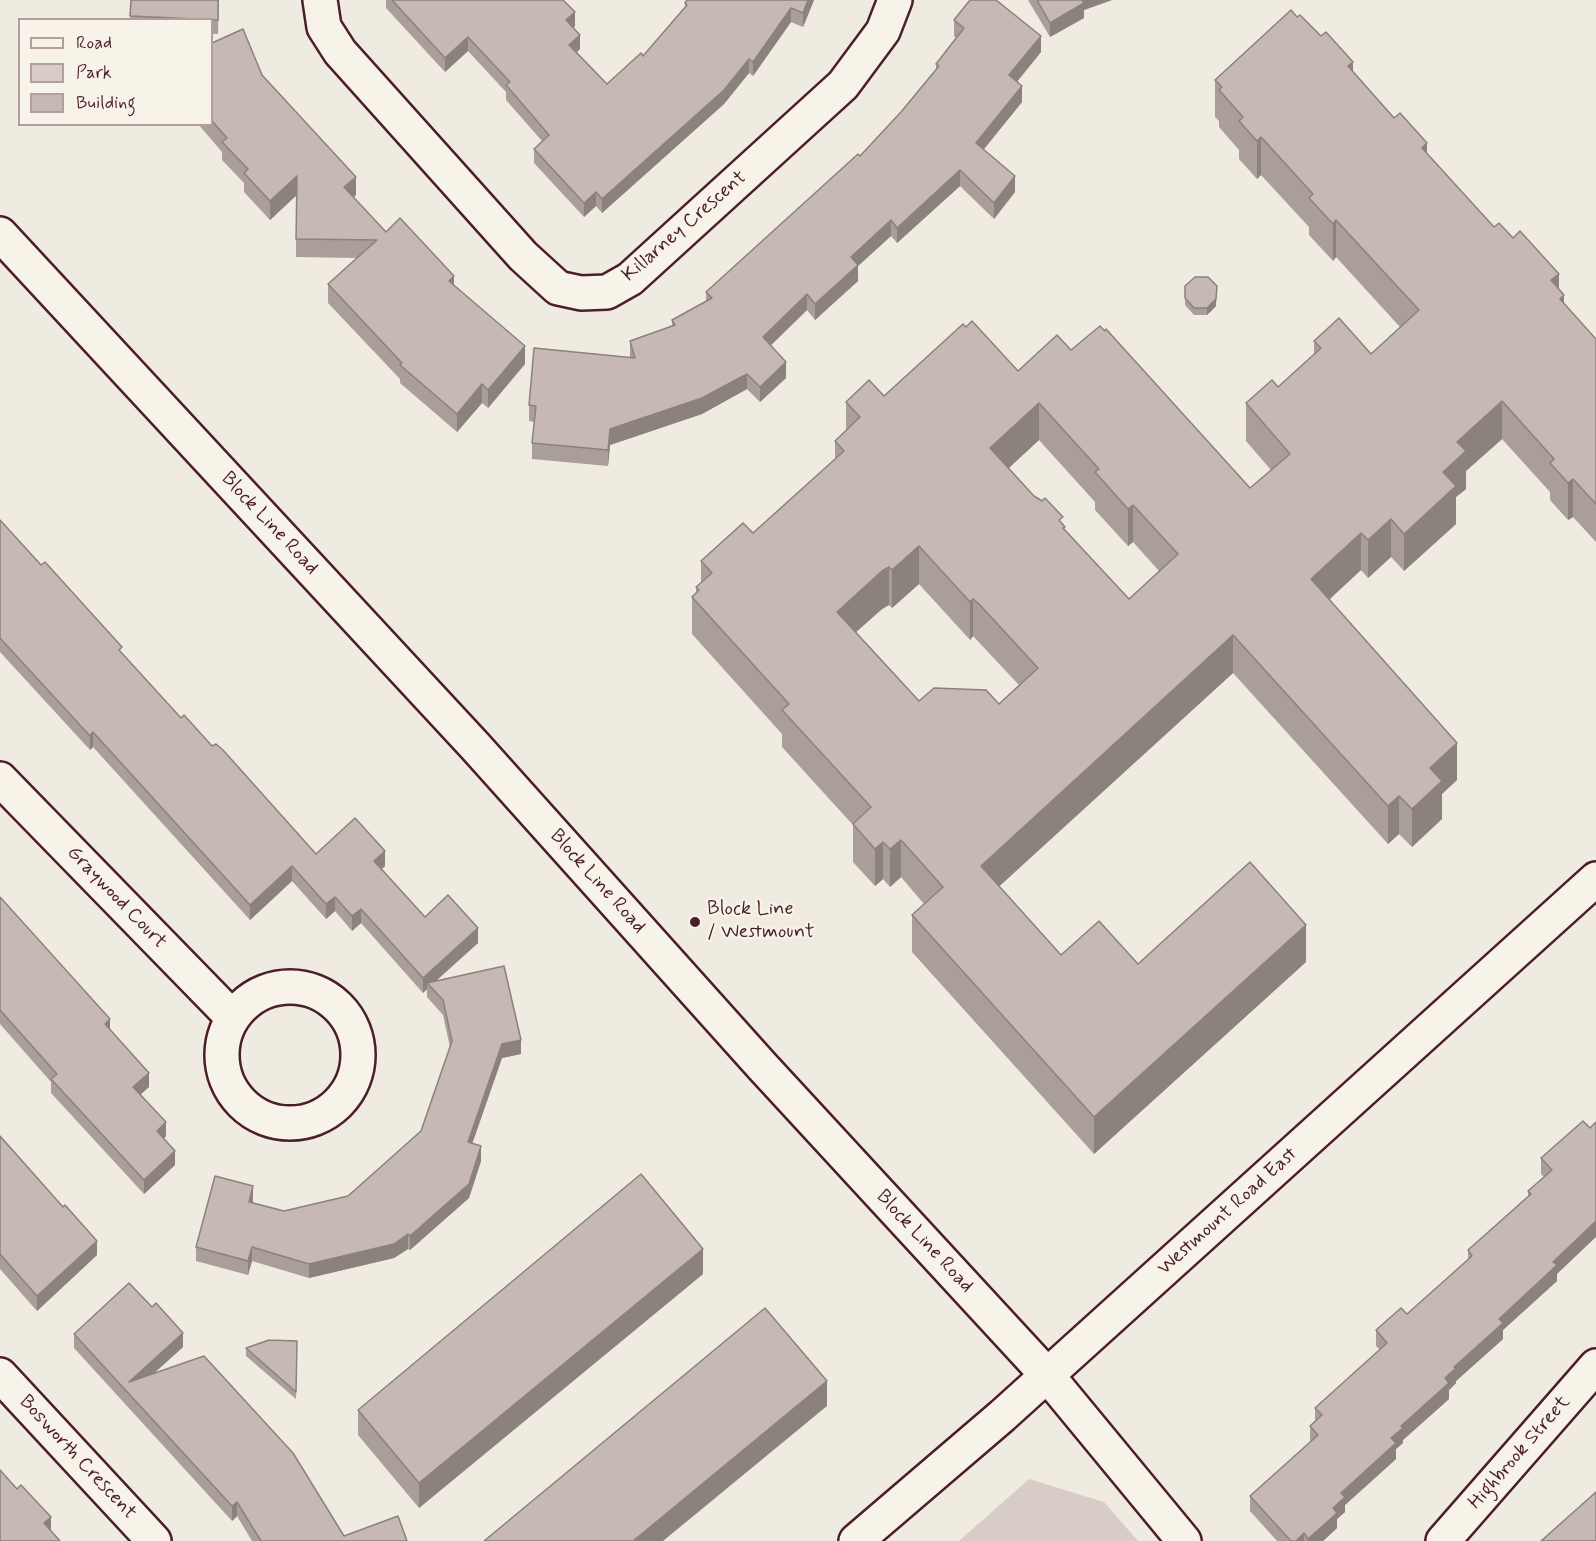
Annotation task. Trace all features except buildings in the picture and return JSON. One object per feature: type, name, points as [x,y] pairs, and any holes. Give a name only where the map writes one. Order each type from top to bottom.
[{"type":"street","name":"Killarney Crescent","points":[[320,0],[324,27],[340,52],[522,256],[558,288],[581,293],[608,292],[630,279],[843,85],[883,31],[895,0]]},
{"type":"street","name":"Block Line Road","points":[[0,234],[475,746],[762,1066],[1047,1375],[1184,1541]]},
{"type":"street","name":"Graywood Court","points":[[0,779],[232,1017]]},
{"type":"street","name":"Westmount Road East","points":[[856,1541],[1047,1375],[1596,879]]},
{"type":"street","points":[[284,986],[308,989],[333,1001],[349,1019],[358,1040],[358,1064],[347,1096],[327,1113],[306,1123],[281,1124],[258,1116],[237,1099],[225,1078],[222,1064],[223,1040],[232,1017],[247,1001],[268,990],[284,986]]},
{"type":"street","name":"Highbrook Street","points":[[1443,1541],[1596,1366]]},
{"type":"street","name":"Bosworth Crescent","points":[[0,1375],[154,1541]]},
{"type":"green space","points":[[1029,1479],[1104,1502],[1138,1541],[959,1541]]},
{"type":"place","name":"Block Line / Westmount","points":[[695,922]]}]
